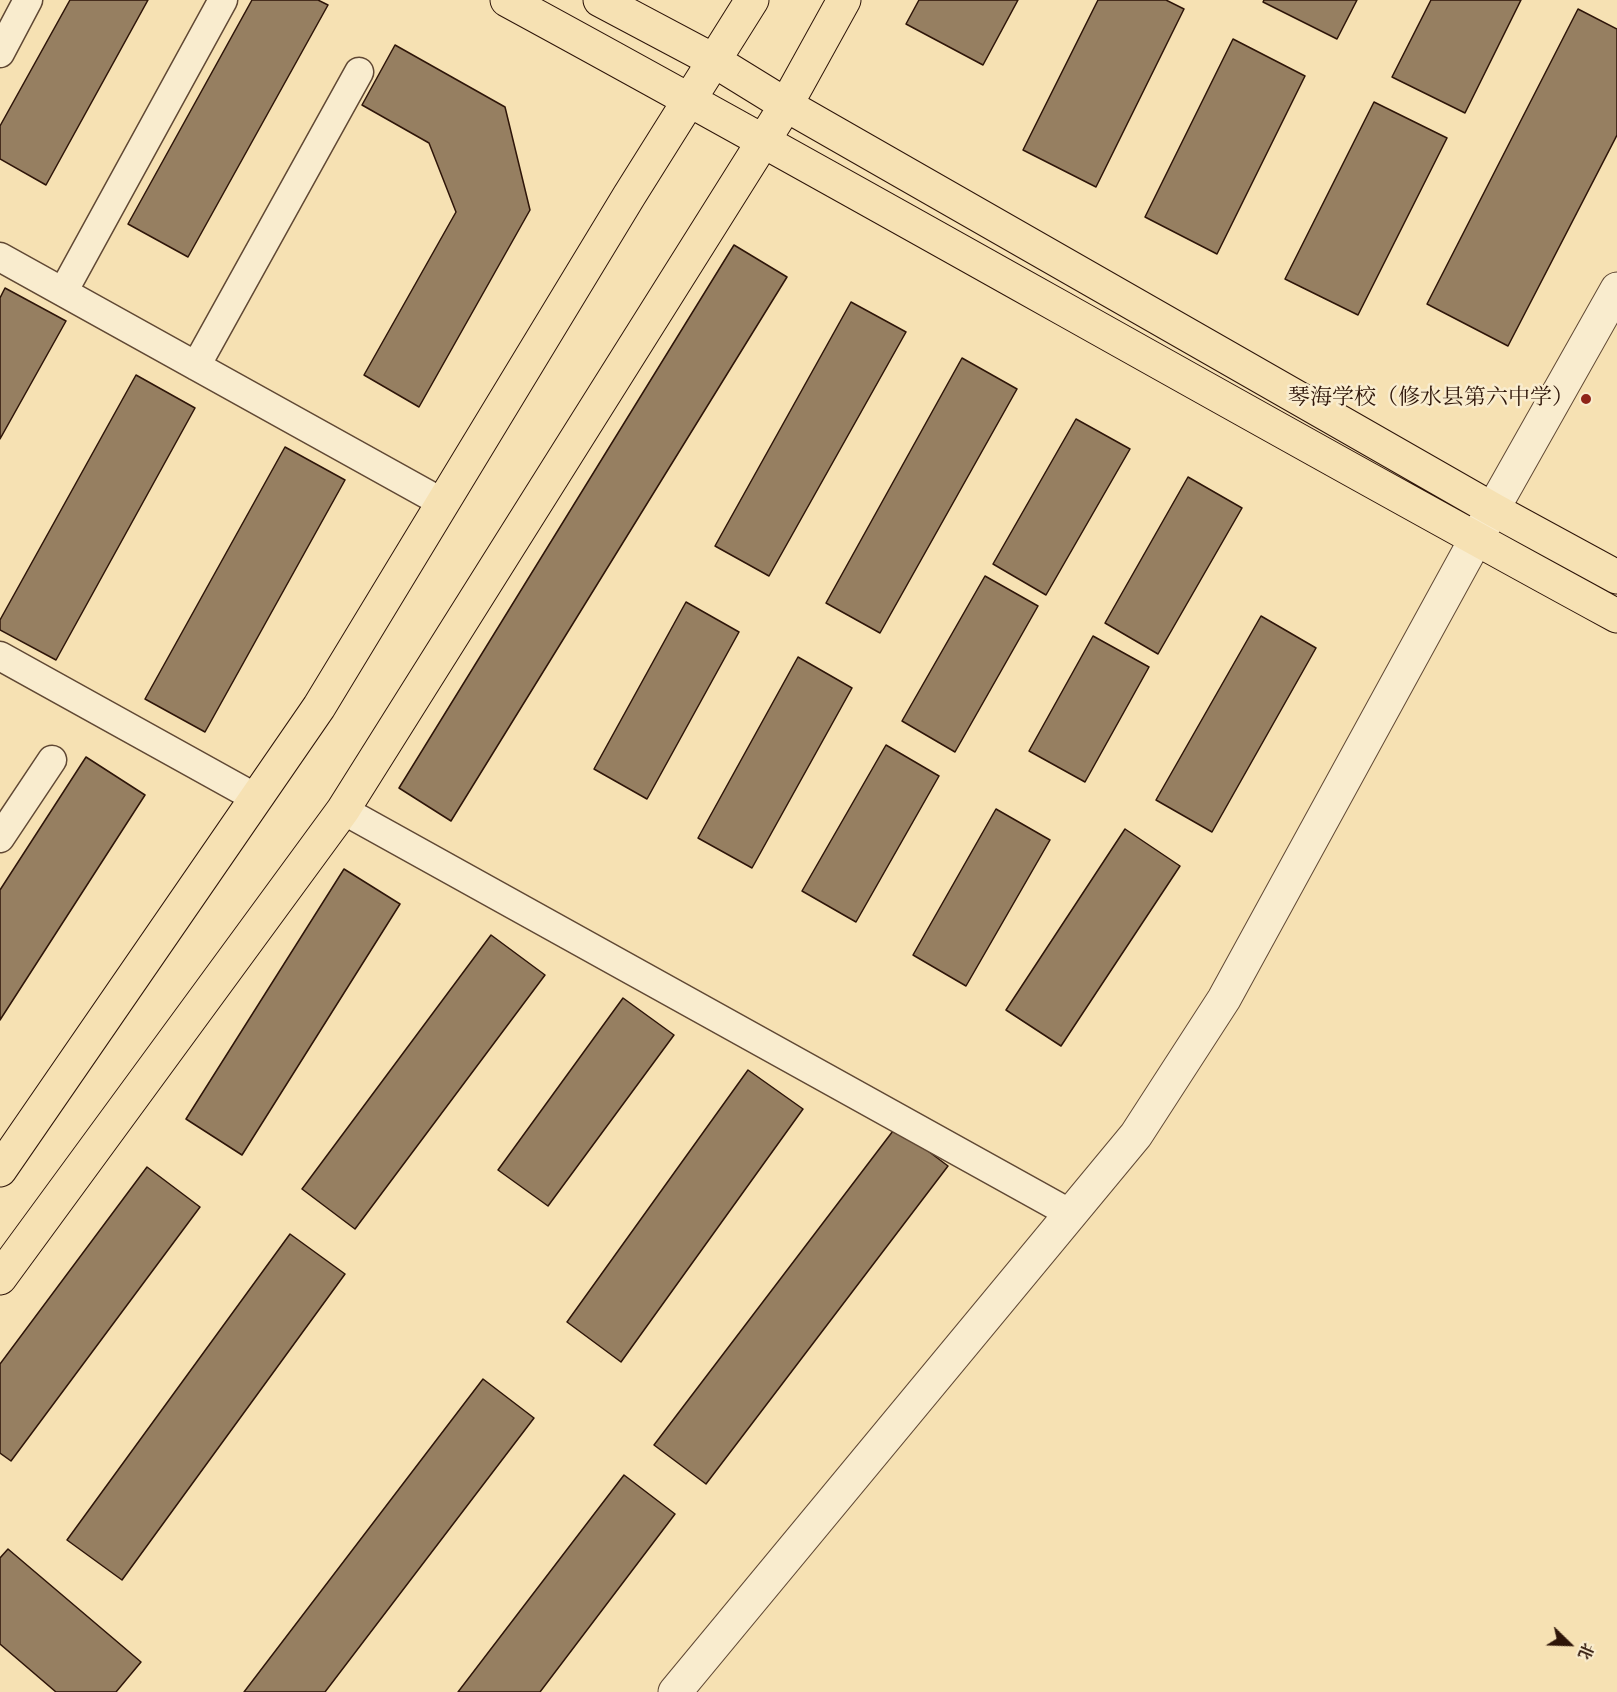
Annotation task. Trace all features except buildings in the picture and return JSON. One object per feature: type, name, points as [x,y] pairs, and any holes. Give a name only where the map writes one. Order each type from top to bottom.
[{"type":"main road","points":[[507,0],[1617,616]]},
{"type":"main road","points":[[600,0],[713,60],[786,105],[1494,510],[1617,577]]},
{"type":"main road","points":[[0,1170],[319,706],[689,99],[752,0]]},
{"type":"main road","points":[[0,1278],[343,810],[786,105],[844,0]]},
{"type":"street","points":[[0,53],[28,0]]},
{"type":"street","points":[[63,292],[223,0]]},
{"type":"street","points":[[196,366],[359,72]]},
{"type":"street","points":[[0,257],[443,503]]},
{"type":"street","points":[[675,1692],[1136,1135],[1224,999],[1476,539],[1617,289]]},
{"type":"street","points":[[0,656],[256,798]]},
{"type":"street","points":[[0,838],[52,760]]},
{"type":"street","points":[[343,810],[1071,1214]]},
{"type":"place","name":"琴海学校（修水县第六中学）","points":[[1586,399]]}]
